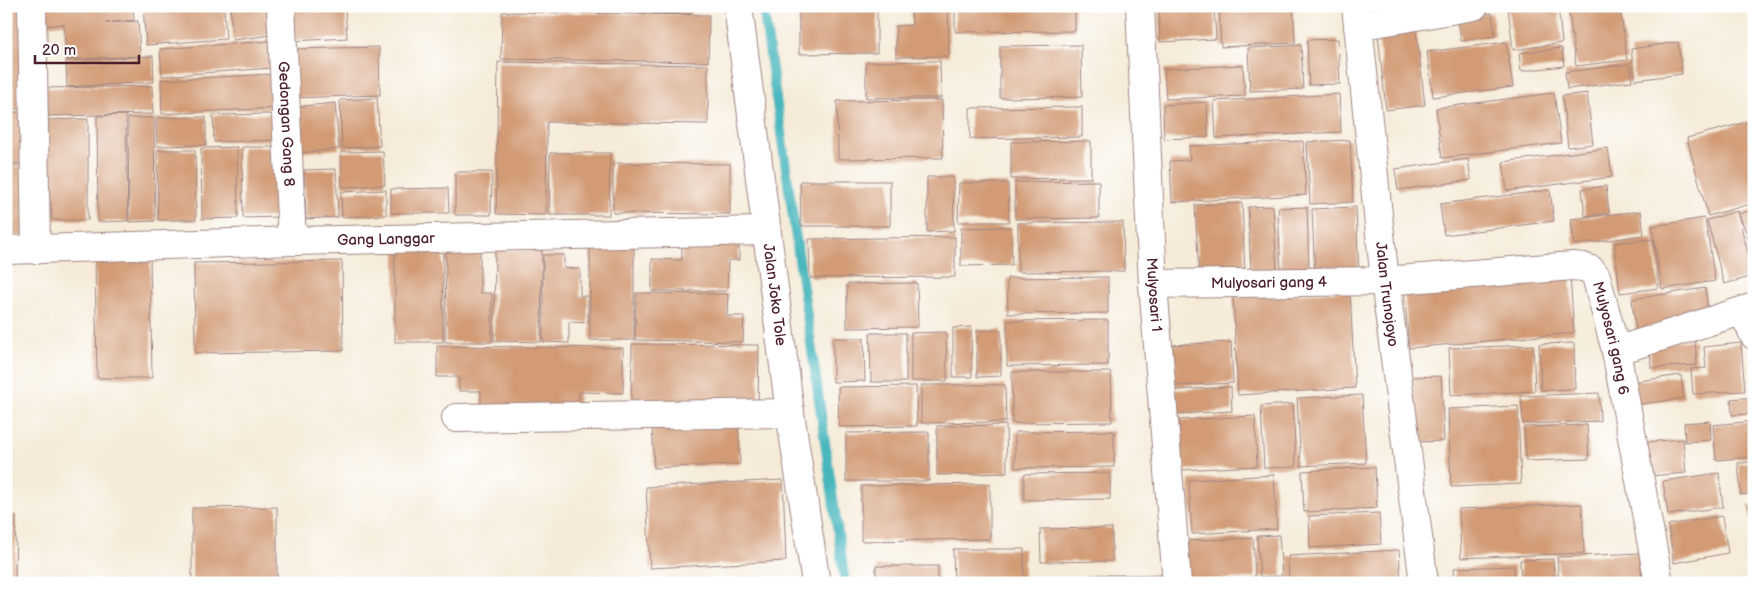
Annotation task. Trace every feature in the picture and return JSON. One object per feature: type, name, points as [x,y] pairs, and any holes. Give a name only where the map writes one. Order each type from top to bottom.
[{"type":"street","points":[[32,6],[36,250]]},
{"type":"street","name":"Gedongan Gang 8","points":[[281,6],[292,241]]},
{"type":"street","name":"Jalan Joko Tole","points":[[738,6],[790,413],[816,583]]},
{"type":"street","name":"Mulyosari 1","points":[[1140,6],[1153,284],[1177,583]]},
{"type":"street","points":[[1357,16],[1474,6]]},
{"type":"street","name":"Jalan Trunojoyo","points":[[1357,16],[1385,280],[1424,583]]},
{"type":"street","name":"Gang Langgar","points":[[6,250],[292,241],[766,231]]},
{"type":"street","name":"Mulyosari gang 6","points":[[1385,280],[1583,267],[1596,276],[1616,351],[1659,583]]},
{"type":"street","name":"Mulyosari gang 4","points":[[1153,284],[1385,280]]},
{"type":"street","points":[[1616,351],[1750,318]]},
{"type":"street","points":[[456,418],[790,413]]},
{"type":"building","points":[[6,6],[20,6],[29,109],[6,109]]},
{"type":"building","points":[[40,6],[133,6],[134,20],[106,23],[138,21],[140,56],[66,60],[64,24],[41,26]]},
{"type":"building","points":[[143,6],[224,6],[226,39],[146,45]]},
{"type":"building","points":[[230,6],[268,6],[272,35],[233,40]]},
{"type":"building","points":[[292,6],[345,6],[347,38],[293,41]]},
{"type":"building","points":[[639,6],[692,6],[691,14],[639,13]]},
{"type":"building","points":[[911,6],[948,6],[949,56],[896,57],[896,26],[912,25]]},
{"type":"building","points":[[955,6],[1075,6],[1075,31],[955,32]]},
{"type":"building","points":[[1219,6],[1293,6],[1295,43],[1221,47]]},
{"type":"building","points":[[1558,6],[1562,43],[1513,50],[1508,7]]},
{"type":"building","points":[[1568,6],[1620,6],[1627,60],[1576,66]]},
{"type":"building","points":[[877,7],[877,53],[799,54],[799,8]]},
{"type":"building","points":[[1214,7],[1216,39],[1160,42],[1159,10]]},
{"type":"building","points":[[502,12],[709,15],[708,62],[501,59]]},
{"type":"building","points":[[1492,13],[1495,36],[1461,41],[1458,17]]},
{"type":"building","points":[[1416,29],[1425,105],[1386,110],[1378,34]]},
{"type":"building","points":[[1338,39],[1340,84],[1309,85],[1307,40]]},
{"type":"building","points":[[270,41],[272,68],[162,76],[160,49]]},
{"type":"building","points":[[1506,42],[1513,87],[1433,97],[1427,52]]},
{"type":"building","points":[[1678,42],[1682,74],[1635,80],[1631,49]]},
{"type":"building","points":[[1081,45],[1082,97],[1000,98],[1000,46]]},
{"type":"building","points":[[1301,45],[1303,89],[1250,91],[1248,48]]},
{"type":"building","points":[[379,47],[380,95],[292,98],[290,49]]},
{"type":"building","points":[[1562,48],[1564,66],[1521,71],[1519,53]]},
{"type":"building","points":[[153,56],[154,82],[67,87],[66,61]]},
{"type":"building","points":[[940,61],[941,98],[866,98],[866,62]]},
{"type":"building","points":[[498,62],[708,65],[708,124],[547,122],[546,215],[496,214]]},
{"type":"building","points":[[1630,64],[1632,81],[1567,89],[1565,72]]},
{"type":"building","points":[[1243,65],[1245,96],[1166,99],[1164,69]]},
{"type":"building","points":[[274,74],[276,108],[162,114],[161,80]]},
{"type":"building","points":[[152,86],[153,114],[45,116],[44,88]]},
{"type":"building","points":[[1554,93],[1561,143],[1442,158],[1436,108]]},
{"type":"building","points":[[1587,93],[1593,144],[1568,147],[1562,96]]},
{"type":"building","points":[[1339,94],[1341,132],[1216,138],[1214,101]]},
{"type":"building","points":[[377,98],[380,146],[342,148],[340,100]]},
{"type":"building","points":[[942,100],[943,158],[838,159],[837,101]]},
{"type":"building","points":[[1207,102],[1208,137],[1164,139],[1163,105]]},
{"type":"building","points":[[335,103],[339,149],[299,153],[295,107]]},
{"type":"building","points":[[1082,107],[1082,137],[970,139],[970,108]]},
{"type":"building","points":[[6,112],[31,112],[31,164],[6,164]]},
{"type":"building","points":[[276,114],[277,140],[214,142],[213,115]]},
{"type":"building","points":[[126,115],[128,221],[98,222],[97,116]]},
{"type":"building","points":[[206,117],[206,145],[157,146],[156,118]]},
{"type":"building","points":[[128,118],[154,118],[155,221],[129,222]]},
{"type":"building","points":[[88,119],[88,220],[52,220],[51,202],[39,202],[39,120]]},
{"type":"building","points":[[1754,120],[1754,203],[1708,216],[1687,138]]},
{"type":"building","points":[[1350,140],[1353,202],[1310,204],[1307,142]]},
{"type":"building","points":[[1091,141],[1091,178],[1011,179],[1011,142]]},
{"type":"building","points":[[1303,141],[1306,195],[1172,202],[1170,161],[1190,160],[1189,146]]},
{"type":"building","points":[[237,147],[238,218],[202,219],[201,148]]},
{"type":"building","points":[[242,147],[279,147],[280,217],[243,218]]},
{"type":"building","points":[[1608,148],[1612,177],[1507,191],[1503,162]]},
{"type":"building","points":[[157,150],[195,150],[196,220],[158,220]]},
{"type":"building","points":[[383,151],[385,185],[342,187],[341,152]]},
{"type":"building","points":[[550,153],[610,153],[609,215],[549,215]]},
{"type":"building","points":[[1468,159],[1471,180],[1398,190],[1395,169]]},
{"type":"building","points":[[613,163],[730,164],[730,214],[613,213]]},
{"type":"building","points":[[6,166],[31,166],[31,235],[6,236]]},
{"type":"building","points":[[336,169],[338,217],[306,219],[304,170]]},
{"type":"building","points":[[455,172],[492,172],[491,215],[455,215]]},
{"type":"building","points":[[927,177],[953,177],[954,231],[927,232]]},
{"type":"building","points":[[800,181],[890,181],[890,226],[801,226]]},
{"type":"building","points":[[1099,181],[1099,218],[1015,219],[1015,182]]},
{"type":"building","points":[[959,183],[1008,183],[1009,222],[958,222]]},
{"type":"building","points":[[1606,186],[1609,213],[1585,216],[1582,189]]},
{"type":"building","points":[[448,188],[449,213],[391,213],[391,189]]},
{"type":"building","points":[[386,190],[386,215],[342,217],[341,192]]},
{"type":"building","points":[[1550,190],[1554,221],[1444,235],[1440,204]]},
{"type":"building","points":[[1242,203],[1245,274],[1199,276],[1195,205]]},
{"type":"building","points":[[1273,206],[1277,271],[1251,273],[1248,207]]},
{"type":"building","points":[[1307,207],[1309,271],[1281,273],[1278,208]]},
{"type":"building","points":[[1356,207],[1359,276],[1315,278],[1312,209]]},
{"type":"building","points":[[1754,209],[1754,253],[1739,214]]},
{"type":"building","points":[[1641,211],[1644,235],[1574,245],[1571,219]]},
{"type":"building","points":[[1737,211],[1754,276],[1724,284],[1707,220]]},
{"type":"building","points":[[1705,218],[1715,281],[1662,289],[1652,226]]},
{"type":"building","points":[[1123,222],[1124,271],[1018,272],[1018,223]]},
{"type":"building","points":[[1011,227],[1012,265],[961,266],[961,228]]},
{"type":"building","points":[[955,237],[955,277],[810,278],[809,239]]},
{"type":"building","points":[[682,238],[739,238],[739,260],[728,260],[727,291],[652,291],[652,259],[682,260]]},
{"type":"building","points":[[1653,239],[1659,288],[1620,293],[1614,243]]},
{"type":"building","points":[[395,241],[443,241],[443,342],[395,342]]},
{"type":"building","points":[[590,242],[634,242],[634,340],[590,340]]},
{"type":"building","points":[[446,250],[480,250],[480,293],[492,293],[492,342],[445,342]]},
{"type":"building","points":[[495,250],[542,250],[541,342],[494,341]]},
{"type":"building","points":[[543,255],[564,255],[564,268],[580,269],[580,296],[588,296],[588,323],[569,322],[569,343],[543,342]]},
{"type":"building","points":[[150,258],[152,378],[97,378],[95,259]]},
{"type":"building","points":[[342,261],[343,351],[195,353],[194,263]]},
{"type":"building","points":[[1570,275],[1574,333],[1409,348],[1404,289]]},
{"type":"building","points":[[1108,277],[1108,313],[1008,314],[1007,278]]},
{"type":"building","points":[[917,283],[918,327],[847,328],[847,284]]},
{"type":"building","points":[[1705,288],[1709,321],[1636,332],[1632,299]]},
{"type":"building","points":[[1350,291],[1355,388],[1238,395],[1233,297]]},
{"type":"building","points":[[636,293],[728,294],[727,316],[744,316],[743,342],[635,340]]},
{"type":"building","points":[[1108,320],[1108,365],[1007,366],[1007,321]]},
{"type":"building","points":[[971,327],[972,377],[953,377],[953,328]]},
{"type":"building","points":[[977,330],[1001,330],[1001,376],[977,377]]},
{"type":"building","points":[[946,332],[947,381],[911,381],[911,333]]},
{"type":"building","points":[[870,333],[906,333],[906,382],[871,382]]},
{"type":"building","points":[[833,338],[864,338],[865,381],[833,382]]},
{"type":"building","points":[[1695,340],[1697,365],[1651,368],[1650,343]]},
{"type":"building","points":[[1231,342],[1233,383],[1172,386],[1170,345]]},
{"type":"building","points":[[1574,343],[1575,389],[1541,390],[1539,344]]},
{"type":"building","points":[[1741,343],[1745,391],[1693,394],[1691,369],[1706,368],[1704,347]]},
{"type":"building","points":[[632,344],[759,345],[758,409],[631,408]]},
{"type":"building","points":[[1533,345],[1535,391],[1451,395],[1449,348]]},
{"type":"building","points":[[437,346],[623,348],[623,393],[579,392],[578,411],[481,410],[481,391],[459,391],[459,377],[437,377]]},
{"type":"building","points":[[1012,372],[1111,372],[1112,422],[1012,423]]},
{"type":"building","points":[[1681,375],[1684,398],[1635,405],[1632,382]]},
{"type":"building","points":[[1441,376],[1444,441],[1415,442],[1412,377]]},
{"type":"building","points":[[921,385],[1005,385],[1006,422],[921,423]]},
{"type":"building","points":[[916,386],[917,426],[839,427],[838,387]]},
{"type":"building","points":[[1231,387],[1232,411],[1176,414],[1175,390]]},
{"type":"building","points":[[1599,393],[1600,421],[1523,424],[1521,396]]},
{"type":"building","points":[[1362,395],[1366,463],[1301,466],[1297,398]]},
{"type":"building","points":[[1754,397],[1754,414],[1732,415],[1731,399]]},
{"type":"building","points":[[1293,404],[1296,467],[1264,468],[1261,406]]},
{"type":"building","points":[[1518,406],[1521,484],[1451,487],[1448,409]]},
{"type":"building","points":[[1255,416],[1257,466],[1181,470],[1179,420]]},
{"type":"building","points":[[738,419],[740,464],[654,468],[652,423]]},
{"type":"building","points":[[1710,421],[1711,440],[1685,442],[1684,423]]},
{"type":"building","points":[[1754,421],[1754,457],[1716,460],[1713,425]]},
{"type":"building","points":[[1006,425],[1007,473],[937,475],[937,426]]},
{"type":"building","points":[[1587,425],[1589,459],[1526,461],[1524,427]]},
{"type":"building","points":[[1114,431],[1114,467],[1015,468],[1015,432]]},
{"type":"building","points":[[929,432],[929,481],[846,481],[846,433]]},
{"type":"building","points":[[1683,439],[1686,473],[1649,476],[1646,442]]},
{"type":"building","points":[[1754,462],[1754,493],[1741,495],[1738,463]]},
{"type":"building","points":[[1375,467],[1377,508],[1304,512],[1302,471]]},
{"type":"building","points":[[1110,473],[1110,499],[1024,500],[1024,474]]},
{"type":"building","points":[[1719,473],[1723,507],[1668,515],[1663,481]]},
{"type":"building","points":[[1274,475],[1277,529],[1192,534],[1189,480]]},
{"type":"building","points":[[783,480],[786,561],[650,568],[646,487]]},
{"type":"building","points":[[990,484],[990,539],[861,541],[861,486]]},
{"type":"building","points":[[1582,504],[1584,553],[1461,558],[1459,509]]},
{"type":"building","points":[[1754,504],[1754,526],[1753,527],[1748,505]]},
{"type":"building","points":[[277,507],[277,583],[192,583],[192,508]]},
{"type":"building","points":[[1379,513],[1381,544],[1310,548],[1309,516]]},
{"type":"building","points":[[6,516],[16,516],[15,583],[6,583]]},
{"type":"building","points":[[1722,516],[1728,553],[1674,563],[1668,525]]},
{"type":"building","points":[[1112,528],[1112,561],[1041,562],[1040,529]]},
{"type":"building","points":[[1279,535],[1282,576],[1260,577],[1257,536]]},
{"type":"building","points":[[1253,538],[1255,578],[1183,581],[1181,541]]},
{"type":"building","points":[[953,549],[1024,549],[1024,583],[954,583]]},
{"type":"building","points":[[1399,550],[1401,583],[1289,583],[1288,556]]},
{"type":"building","points":[[1640,553],[1642,583],[1559,583],[1557,557]]},
{"type":"building","points":[[1553,559],[1554,583],[1521,583],[1520,560]]},
{"type":"building","points":[[876,566],[938,566],[938,583],[876,583]]},
{"type":"building","points":[[1514,566],[1515,583],[1455,583],[1454,568]]},
{"type":"building","points":[[1092,575],[1161,575],[1161,583],[1092,583]]},
{"type":"waterway","points":[[763,6],[845,583]]}]
